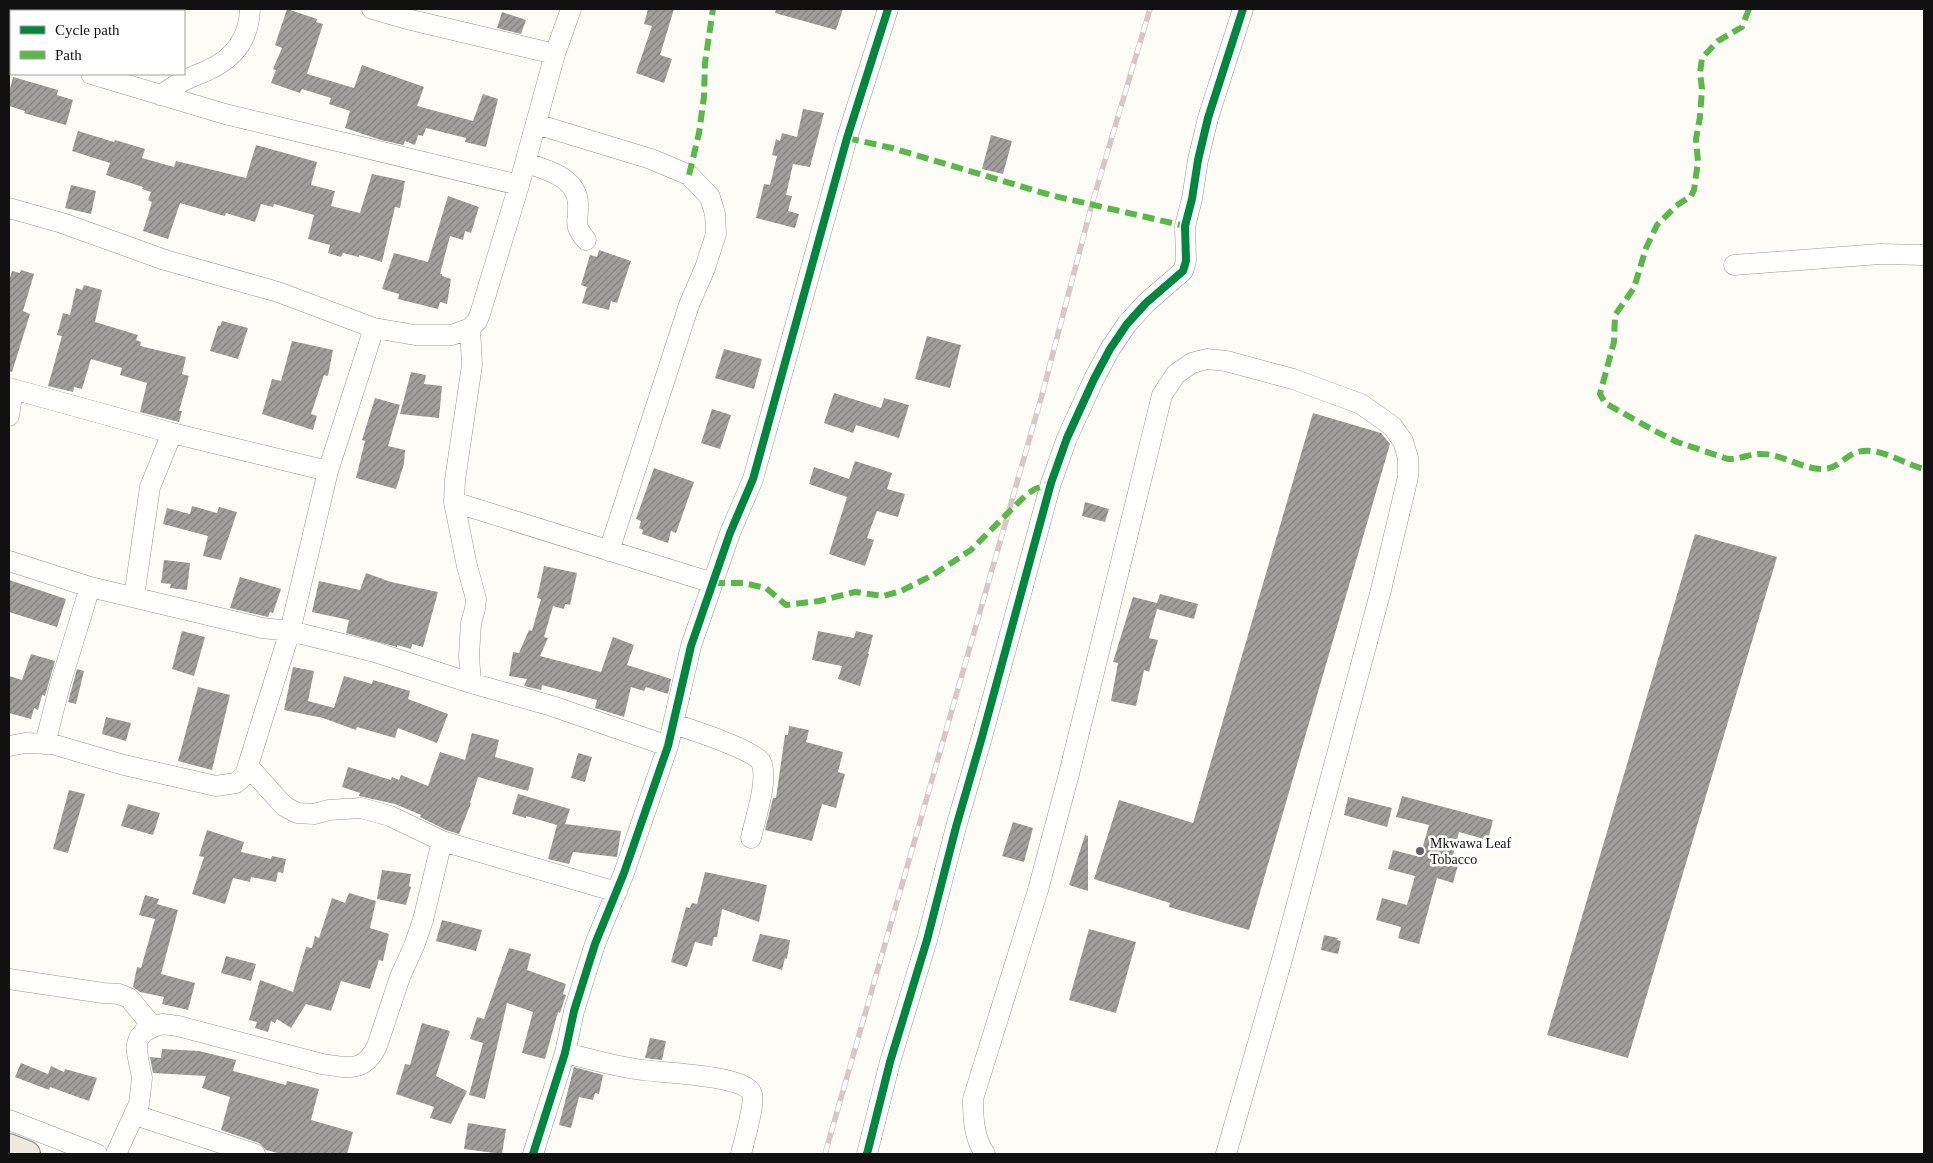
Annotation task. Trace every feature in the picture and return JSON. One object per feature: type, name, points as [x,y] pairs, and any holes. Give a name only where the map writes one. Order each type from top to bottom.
[{"type":"main road","points":[[9,1147],[27,1154]]},
{"type":"street","points":[[160,96],[181,82],[209,70],[223,61],[243,41],[248,29],[250,9]]},
{"type":"street","points":[[372,9],[461,33],[555,54]]},
{"type":"street","points":[[9,208],[62,223],[165,260],[278,292],[374,328],[415,335],[452,335],[470,328],[477,321],[480,314],[526,163],[555,54],[571,9]]},
{"type":"street","points":[[533,1154],[565,1053],[574,1011],[595,944],[617,892],[668,746],[691,646],[730,533],[755,470],[847,138],[888,9]]},
{"type":"street","points":[[867,1154],[890,1062],[927,940],[956,827],[1051,483],[1067,438],[1110,350],[1127,324],[1146,303],[1184,271],[1186,261],[1185,226],[1192,199],[1198,160],[1208,118],[1243,9]]},
{"type":"street","points":[[94,75],[225,114],[519,186]]},
{"type":"street","points":[[536,124],[651,159],[689,175],[710,197],[715,214],[716,234],[705,268],[689,305],[609,551]]},
{"type":"street","points":[[526,163],[544,168],[572,185],[578,201],[576,225],[586,240]]},
{"type":"street","points":[[1734,265],[1880,254],[1924,255]]},
{"type":"street","points":[[9,746],[25,743],[52,744],[124,765],[216,786],[236,783],[245,775],[290,631],[328,471],[374,328]]},
{"type":"street","points":[[470,328],[472,365],[455,480],[454,502],[476,599],[471,623],[469,656],[471,683]]},
{"type":"street","points":[[985,1154],[976,1134],[973,1115],[974,1099],[1043,872],[1069,774],[1162,395],[1176,374],[1192,363],[1207,359],[1226,360],[1293,379],[1361,404],[1392,426],[1403,441],[1408,458],[1408,476],[1381,590],[1283,956],[1226,1154]]},
{"type":"street","points":[[9,416],[11,389],[172,433],[328,471]]},
{"type":"street","points":[[134,597],[150,488],[172,433]]},
{"type":"street","points":[[454,502],[713,583]]},
{"type":"street","points":[[9,561],[90,586],[134,597],[262,628],[290,631],[375,652],[471,683],[552,706],[668,746]]},
{"type":"street","points":[[45,744],[60,685],[90,586]]},
{"type":"street","points":[[674,724],[726,742],[758,758],[761,763],[763,777],[751,838]]},
{"type":"street","points":[[249,767],[284,806],[297,813],[314,814],[329,810],[361,808],[390,816],[442,841],[617,892]]},
{"type":"street","points":[[116,1154],[139,1104],[142,1078],[137,1044],[144,1032],[153,1027],[162,1024],[178,1026],[322,1064],[346,1068],[364,1064],[372,1056],[377,1046],[400,977],[420,928],[442,841]]},
{"type":"street","points":[[9,979],[119,994],[129,998],[153,1027]]},
{"type":"street","points":[[565,1053],[644,1070],[714,1077],[744,1086],[752,1094],[753,1104],[741,1154]]},
{"type":"street","points":[[135,1115],[255,1154]]},
{"type":"street","points":[[9,1120],[97,1154]]},
{"type":"building","points":[[287,9],[317,19],[316,22],[323,24],[307,74],[354,88],[362,65],[424,87],[417,106],[473,121],[483,94],[498,99],[486,147],[465,142],[466,138],[426,128],[423,136],[418,135],[415,145],[405,141],[403,145],[381,140],[345,128],[350,111],[329,104],[331,98],[302,89],[300,93],[271,83],[276,70],[273,69],[282,48],[275,45]]},
{"type":"building","points":[[648,9],[674,9],[660,55],[672,59],[664,83],[636,73],[652,26],[644,24]]},
{"type":"building","points":[[776,9],[843,9],[836,30],[775,13]]},
{"type":"building","points":[[502,12],[526,20],[521,34],[497,28]]},
{"type":"building","points":[[13,77],[58,90],[57,95],[73,100],[66,125],[24,113],[25,111],[9,106],[9,93]]},
{"type":"building","points":[[803,109],[824,113],[810,167],[793,164],[786,195],[792,196],[788,211],[799,214],[795,228],[756,218],[764,184],[770,185],[777,156],[772,155],[776,139],[780,141],[782,133],[797,137]]},
{"type":"building","points":[[78,131],[145,149],[142,158],[174,167],[176,161],[246,178],[256,145],[317,162],[311,185],[335,191],[331,206],[360,213],[372,174],[405,181],[400,208],[395,207],[382,262],[359,255],[359,257],[343,253],[341,257],[328,253],[330,245],[308,239],[314,215],[274,204],[273,207],[261,204],[255,222],[226,213],[225,216],[180,203],[168,239],[143,231],[152,202],[148,200],[151,192],[142,189],[143,187],[106,175],[110,163],[72,151]]},
{"type":"building","points":[[991,135],[1012,141],[1003,174],[982,169]]},
{"type":"building","points":[[71,185],[96,191],[91,214],[65,208]]},
{"type":"building","points":[[448,196],[479,207],[471,233],[465,231],[463,240],[450,236],[440,274],[451,279],[447,304],[440,302],[438,309],[398,299],[399,294],[382,289],[394,253],[428,262]]},
{"type":"building","points":[[599,250],[631,261],[617,303],[611,301],[609,310],[582,303],[587,287],[581,285],[590,255],[597,257]]},
{"type":"building","points":[[21,270],[34,274],[23,311],[30,314],[12,372],[9,371],[9,281],[12,271],[20,273]]},
{"type":"building","points":[[84,285],[102,290],[95,322],[138,335],[136,340],[141,342],[140,346],[186,357],[182,374],[189,376],[179,411],[182,411],[179,422],[140,412],[147,383],[120,375],[122,368],[91,359],[82,389],[74,387],[73,392],[48,386],[62,336],[57,335],[63,313],[70,315],[76,288],[82,290]]},
{"type":"building","points":[[222,321],[248,328],[238,359],[210,351],[218,326],[220,326]]},
{"type":"building","points":[[927,336],[961,345],[950,388],[915,379]]},
{"type":"building","points":[[292,341],[333,350],[328,376],[324,375],[311,414],[317,416],[313,430],[262,414],[272,379],[281,381]]},
{"type":"building","points":[[724,349],[762,359],[754,389],[715,378]]},
{"type":"building","points":[[411,372],[426,375],[424,384],[442,386],[439,418],[400,414]]},
{"type":"building","points":[[834,393],[881,408],[884,398],[909,405],[899,438],[856,425],[853,433],[824,423]]},
{"type":"building","points":[[375,398],[400,405],[388,446],[405,450],[404,464],[396,489],[356,478],[365,441],[362,440]]},
{"type":"building","points":[[712,409],[731,415],[720,449],[701,443]]},
{"type":"building","points":[[1313,413],[1381,433],[1390,444],[1249,930],[1169,907],[1170,903],[1094,879],[1119,800],[1193,823]]},
{"type":"building","points":[[855,461],[892,473],[887,489],[905,494],[898,517],[877,511],[867,538],[874,540],[865,566],[829,554],[847,497],[809,484],[814,467],[849,479]]},
{"type":"building","points":[[654,468],[694,482],[676,533],[671,531],[668,543],[642,534],[643,530],[639,528],[641,521],[636,519]]},
{"type":"building","points":[[1085,502],[1109,509],[1105,522],[1082,516]]},
{"type":"building","points":[[192,506],[217,513],[219,507],[237,512],[221,560],[203,556],[208,536],[163,524],[167,508],[190,514]]},
{"type":"building","points":[[1695,534],[1777,557],[1628,1058],[1547,1035]]},
{"type":"building","points":[[164,560],[190,563],[187,590],[170,588],[171,584],[161,583]]},
{"type":"building","points":[[544,566],[577,573],[570,605],[565,604],[564,609],[553,606],[544,637],[548,638],[540,656],[601,672],[613,637],[634,645],[627,665],[671,679],[668,694],[646,687],[644,691],[631,687],[624,717],[595,708],[597,700],[542,685],[541,690],[524,686],[527,679],[509,676],[513,652],[519,653],[529,630],[532,631],[541,599],[537,598]]},
{"type":"building","points":[[366,573],[391,582],[438,592],[423,647],[412,644],[411,649],[397,645],[397,647],[346,633],[349,620],[312,612],[319,581],[360,590]]},
{"type":"building","points":[[240,577],[281,589],[273,613],[270,612],[268,617],[230,608]]},
{"type":"building","points":[[9,580],[66,599],[57,627],[9,612]]},
{"type":"building","points":[[1160,594],[1198,604],[1194,619],[1157,609],[1149,638],[1158,640],[1149,672],[1144,670],[1136,706],[1111,701],[1118,663],[1113,662],[1133,597],[1157,603]]},
{"type":"building","points":[[182,631],[205,637],[194,676],[172,669]]},
{"type":"building","points":[[818,631],[854,638],[856,631],[873,635],[860,686],[838,679],[842,666],[812,660]]},
{"type":"building","points":[[31,654],[55,661],[45,696],[42,695],[38,710],[34,708],[31,719],[9,713],[9,676],[22,680]]},
{"type":"building","points":[[293,667],[314,671],[308,701],[334,708],[344,676],[372,684],[373,680],[410,691],[408,699],[448,714],[437,743],[398,728],[395,738],[357,727],[356,730],[323,718],[284,710]]},
{"type":"building","points":[[77,669],[84,671],[76,704],[68,702]]},
{"type":"building","points":[[198,687],[230,695],[212,770],[178,761]]},
{"type":"building","points":[[106,717],[131,723],[126,741],[102,734]]},
{"type":"building","points":[[789,726],[809,730],[806,742],[843,752],[838,772],[845,774],[836,808],[822,804],[812,841],[765,830],[773,798],[776,798],[785,735],[788,735]]},
{"type":"building","points":[[472,733],[499,740],[495,757],[534,768],[528,791],[478,777],[471,803],[459,834],[446,830],[420,817],[421,815],[395,804],[359,796],[360,793],[342,787],[348,767],[391,780],[392,777],[399,780],[401,775],[428,786],[440,752],[465,760]]},
{"type":"building","points":[[578,753],[592,757],[585,782],[571,778]]},
{"type":"building","points":[[69,790],[85,794],[68,853],[53,849]]},
{"type":"building","points":[[518,794],[570,809],[565,824],[621,831],[617,857],[573,852],[569,864],[548,859],[557,825],[512,814]]},
{"type":"building","points":[[1402,796],[1493,820],[1488,840],[1459,832],[1451,863],[1458,865],[1453,883],[1437,878],[1419,944],[1398,938],[1401,927],[1376,920],[1382,898],[1407,905],[1415,876],[1388,869],[1393,850],[1420,857],[1429,825],[1396,817]]},
{"type":"building","points":[[1348,797],[1392,808],[1387,827],[1344,815]]},
{"type":"building","points":[[128,804],[160,813],[153,835],[121,826]]},
{"type":"building","points":[[1013,822],[1033,828],[1024,862],[1002,856]]},
{"type":"building","points":[[207,830],[244,842],[241,852],[271,859],[272,856],[286,859],[283,873],[278,872],[276,882],[251,877],[250,882],[233,878],[225,904],[192,894],[204,857],[199,856]]},
{"type":"building","points":[[1085,835],[1088,836],[1088,891],[1069,885]]},
{"type":"building","points":[[382,870],[411,874],[409,886],[411,887],[406,905],[377,899]]},
{"type":"building","points":[[705,872],[767,885],[759,922],[722,909],[717,937],[714,937],[712,946],[695,942],[687,967],[671,962],[686,907],[690,908],[692,903],[697,904]]},
{"type":"building","points":[[349,893],[376,901],[370,928],[389,934],[383,961],[379,960],[370,989],[341,981],[331,1011],[306,1004],[291,1028],[277,1019],[275,1023],[271,1021],[268,1032],[255,1028],[257,1022],[249,1020],[260,980],[293,992],[306,947],[312,948],[315,936],[319,938],[332,898],[345,903]]},
{"type":"building","points":[[145,895],[159,899],[157,904],[178,910],[161,974],[195,983],[188,1010],[162,1004],[164,997],[140,992],[133,987],[137,967],[141,968],[155,919],[139,915]]},
{"type":"building","points":[[442,920],[482,930],[476,951],[436,941]]},
{"type":"building","points":[[1089,929],[1136,942],[1116,1013],[1069,1000]]},
{"type":"building","points":[[760,934],[790,940],[787,959],[785,958],[782,970],[752,961]]},
{"type":"building","points":[[1324,935],[1338,938],[1337,940],[1341,941],[1338,954],[1321,950]]},
{"type":"building","points":[[509,948],[531,954],[527,970],[566,984],[563,994],[566,995],[560,1013],[558,1012],[545,1059],[522,1053],[533,1012],[507,1003],[485,1099],[469,1095],[483,1043],[470,1039],[477,1017],[484,1019]]},
{"type":"building","points":[[226,956],[256,964],[251,981],[221,973]]},
{"type":"building","points":[[422,1023],[450,1031],[436,1076],[467,1091],[451,1124],[430,1118],[434,1107],[396,1094],[405,1064],[410,1065]]},
{"type":"building","points":[[650,1038],[666,1041],[662,1060],[645,1058]]},
{"type":"building","points":[[162,1049],[199,1051],[236,1060],[233,1071],[286,1085],[287,1081],[319,1089],[311,1120],[353,1132],[347,1154],[281,1154],[266,1150],[259,1143],[221,1130],[230,1097],[202,1088],[206,1076],[153,1073],[150,1057],[161,1058]]},
{"type":"building","points":[[21,1063],[48,1074],[51,1066],[64,1072],[65,1069],[97,1078],[89,1101],[50,1087],[49,1090],[15,1077]]},
{"type":"building","points":[[574,1067],[603,1075],[599,1094],[595,1093],[593,1100],[579,1097],[571,1128],[559,1125]]},
{"type":"building","points":[[468,1123],[506,1129],[502,1154],[464,1149]]},
{"type":"railway","points":[[825,1154],[1042,395],[1092,204],[1150,9]]},
{"type":"marked path","points":[[689,175],[699,133],[704,97],[705,63],[713,9]]},
{"type":"marked path","points":[[1749,9],[1742,27],[1718,41],[1702,58],[1700,117],[1696,139],[1698,162],[1694,190],[1691,196],[1676,206],[1657,225],[1646,248],[1634,288],[1615,315],[1614,342],[1600,394],[1605,403],[1655,431],[1677,442],[1728,459],[1758,454],[1770,455],[1808,467],[1825,469],[1858,452],[1874,451],[1924,469]]},
{"type":"marked path","points":[[847,138],[892,148],[1050,195],[1185,226]]},
{"type":"marked path","points":[[713,583],[743,583],[766,588],[786,605],[819,601],[855,592],[883,596],[901,591],[933,575],[971,550],[1026,495],[1035,489],[1051,483]]},
{"type":"cycle path","points":[[533,1154],[565,1053],[574,1011],[595,944],[624,873],[668,746],[691,646],[730,533],[753,479],[847,138],[888,9]]},
{"type":"cycle path","points":[[867,1154],[890,1062],[927,940],[956,827],[1051,483],[1067,438],[1110,349],[1127,324],[1146,303],[1183,271],[1186,261],[1185,226],[1192,199],[1198,160],[1208,118],[1243,9]]},
{"type":"place","name":"Mkwawa Leaf Tobacco","points":[[1420,851]]}]
